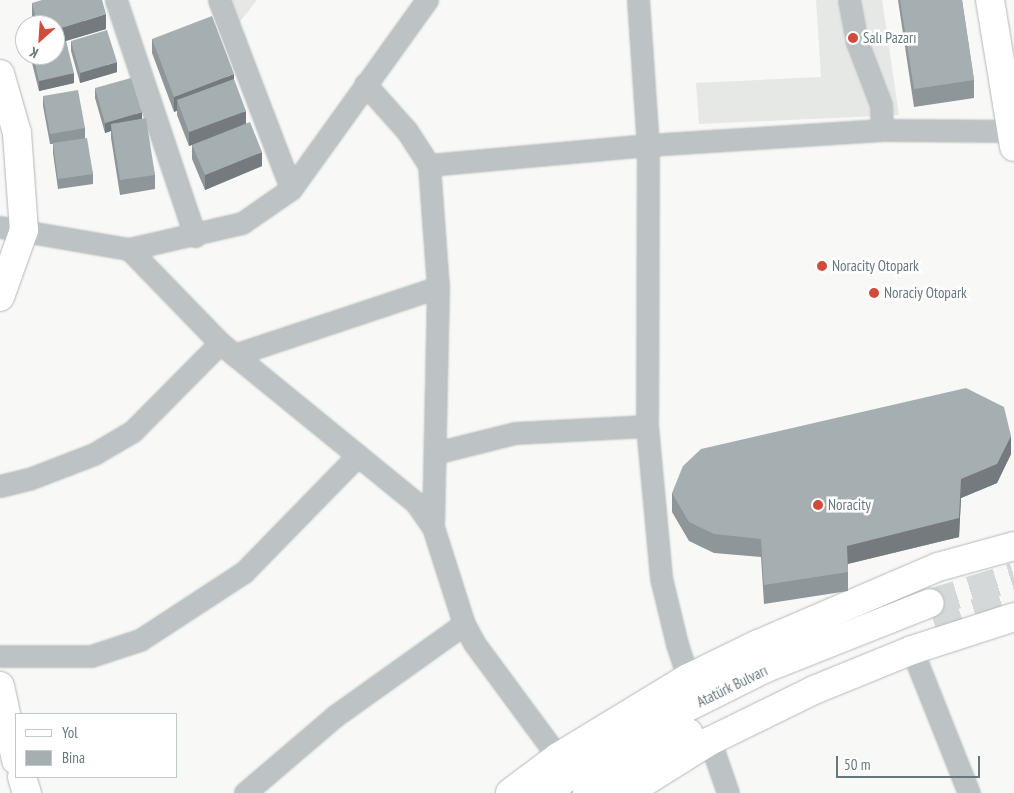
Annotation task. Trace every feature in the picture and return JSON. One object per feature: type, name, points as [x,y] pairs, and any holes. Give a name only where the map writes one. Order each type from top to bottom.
[{"type":"main road","points":[[990,0],[1012,139]]},
{"type":"main road","points":[[0,74],[17,133],[12,228],[0,297]]},
{"type":"main road","points":[[510,793],[558,757],[688,678],[758,644],[938,567],[1014,546]]},
{"type":"main road","name":"Atatürk Bulvarı","points":[[547,793],[576,770],[766,668],[932,614],[851,658],[723,714],[587,793]]},
{"type":"main road","points":[[627,793],[710,741],[814,690],[912,650],[1014,618]]},
{"type":"main road","points":[[0,686],[15,755]]},
{"type":"main road","points":[[22,778],[27,793]]},
{"type":"street","points":[[116,0],[195,236]]},
{"type":"street","points":[[12,228],[129,249],[195,236],[242,223],[291,189],[427,0]]},
{"type":"street","points":[[638,0],[648,145],[647,426],[662,578],[677,644],[688,678]]},
{"type":"street","points":[[849,0],[857,42],[881,105],[882,130]]},
{"type":"street","points":[[226,5],[291,189]]},
{"type":"street","points":[[365,84],[407,131],[429,165],[438,287],[434,527],[464,624],[490,667],[558,757]]},
{"type":"street","points":[[429,165],[648,145],[882,130],[1012,139]]},
{"type":"street","points":[[129,249],[227,349],[416,503],[434,527]]},
{"type":"street","points":[[0,486],[29,479],[94,454],[133,431],[227,349],[438,287]]},
{"type":"street","points":[[435,453],[514,433],[647,426]]},
{"type":"street","points":[[0,656],[91,656],[140,640],[244,572],[358,455]]},
{"type":"street","points":[[245,793],[336,716],[464,624]]},
{"type":"street","points":[[912,650],[969,793]]},
{"type":"street","points":[[710,741],[728,793]]},
{"type":"street","points":[[0,762],[15,760]]},
{"type":"shaded area","points":[[209,0],[257,0],[231,33],[220,28]]},
{"type":"shaded area","name":"Salı Pazarı","points":[[816,0],[882,0],[899,115],[699,124],[696,83],[821,77]]},
{"type":"building","points":[[42,0],[102,0],[106,14],[65,27],[65,15],[35,15],[32,3]]},
{"type":"building","points":[[900,0],[962,0],[974,80],[914,89]]},
{"type":"building","points":[[212,16],[234,74],[174,97],[152,39]]},
{"type":"building","points":[[107,30],[117,62],[80,73],[71,41]]},
{"type":"building","points":[[65,41],[74,73],[39,81],[35,65],[65,65]]},
{"type":"building","points":[[131,78],[142,112],[105,123],[95,88]]},
{"type":"building","points":[[234,79],[246,111],[189,132],[177,100]]},
{"type":"building","points":[[78,90],[85,128],[50,134],[43,96]]},
{"type":"building","points":[[146,118],[155,175],[120,180],[111,124]]},
{"type":"building","points":[[250,122],[262,152],[205,175],[192,145]]},
{"type":"building","points":[[87,138],[93,174],[58,179],[53,143]]},
{"type":"building","name":"Noracity","points":[[966,388],[1004,407],[1011,436],[997,464],[961,479],[959,518],[847,546],[848,572],[764,585],[761,539],[714,534],[689,522],[672,493],[683,466],[701,449]]},
{"type":"tunnel","points":[[930,603],[1014,577]]},
{"type":"tunnel","points":[[935,626],[1014,600]]},
{"type":"place","name":"Salı Pazarı","points":[[853,38]]},
{"type":"place","name":"Noracity Otopark","points":[[822,266]]},
{"type":"place","name":"Noraciy Otopark","points":[[874,293]]},
{"type":"place","name":"Noracity","points":[[818,505]]}]
